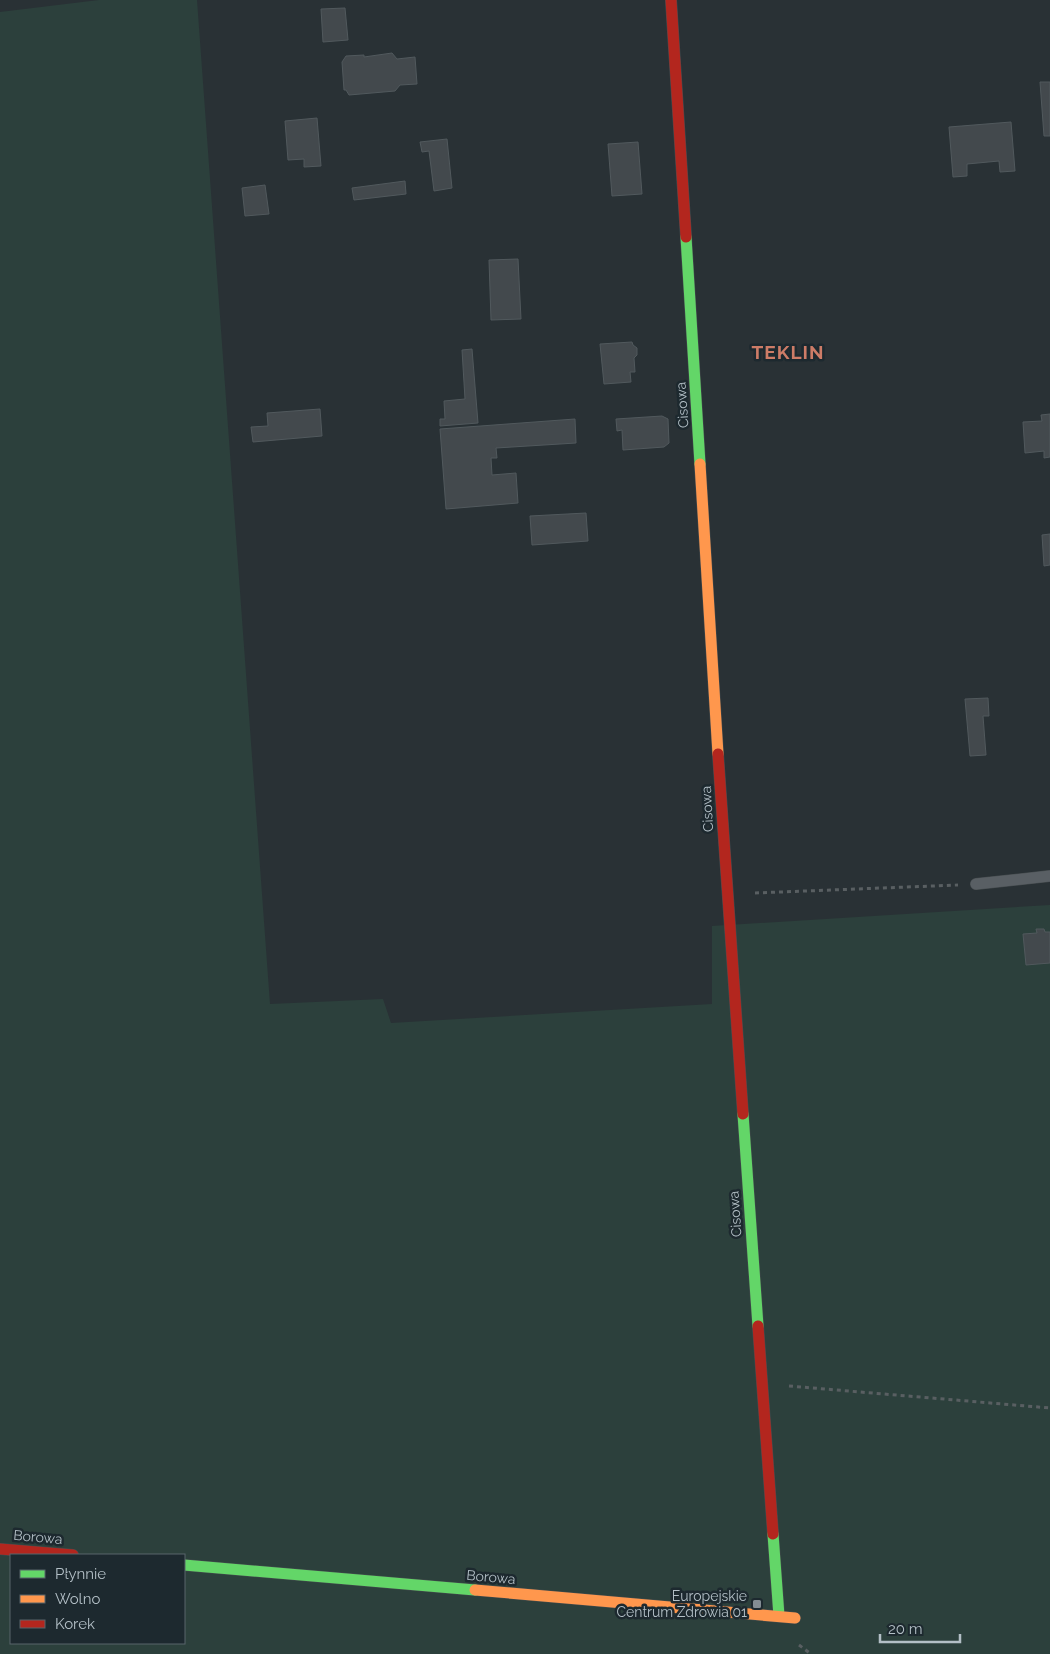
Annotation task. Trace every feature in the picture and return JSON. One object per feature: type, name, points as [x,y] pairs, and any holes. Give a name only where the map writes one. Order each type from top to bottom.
[{"type":"street","name":"Cisowa","points":[[671,0],[727,894],[779,1616]]},
{"type":"street","name":"Borowa","points":[[0,1549],[61,1554]]},
{"type":"street","name":"Borowa","points":[[185,1565],[795,1618]]},
{"type":"lane","points":[[976,884],[1050,876]]},
{"type":"path","points":[[727,894],[976,884]]},
{"type":"path","points":[[762,1384],[1050,1408]]},
{"type":"green space","points":[[99,0],[197,0],[270,1004],[383,999],[391,1023],[712,1004],[712,926],[1050,905],[1050,1654],[0,1654],[0,12]]},
{"type":"building","points":[[345,8],[348,40],[323,42],[321,9]]},
{"type":"building","points":[[392,53],[397,59],[415,57],[417,84],[400,85],[395,91],[349,95],[344,90],[342,62],[346,56],[364,55],[364,57]]},
{"type":"building","points":[[1040,82],[1050,82],[1050,136],[1044,136]]},
{"type":"building","points":[[317,118],[321,166],[304,167],[304,159],[288,160],[285,121]]},
{"type":"building","points":[[1011,122],[1015,171],[1000,172],[999,161],[967,164],[967,176],[953,177],[949,127]]},
{"type":"building","points":[[447,139],[452,188],[434,191],[429,151],[422,152],[420,142]]},
{"type":"building","points":[[638,142],[642,194],[612,196],[608,144]]},
{"type":"building","points":[[405,181],[406,194],[354,200],[352,188]]},
{"type":"building","points":[[265,185],[269,214],[245,216],[242,188]]},
{"type":"building","points":[[518,259],[521,319],[491,320],[489,260]]},
{"type":"building","points":[[632,342],[637,348],[637,355],[634,358],[635,372],[630,372],[631,382],[604,384],[600,344]]},
{"type":"building","points":[[472,349],[478,423],[440,426],[440,419],[445,419],[444,401],[465,399],[462,350]]},
{"type":"building","points":[[320,409],[322,436],[253,442],[251,427],[268,426],[267,413]]},
{"type":"building","points":[[1050,414],[1050,457],[1044,458],[1044,451],[1025,453],[1023,422],[1042,421],[1041,415]]},
{"type":"building","points":[[662,416],[668,419],[669,443],[664,447],[623,450],[622,430],[617,431],[616,419]]},
{"type":"building","points":[[575,419],[576,443],[496,448],[497,458],[491,458],[492,475],[516,473],[518,503],[446,509],[440,429]]},
{"type":"building","points":[[586,513],[588,541],[532,545],[530,516]]},
{"type":"building","points":[[1050,534],[1050,565],[1044,566],[1042,535]]},
{"type":"building","points":[[988,698],[989,716],[983,716],[986,755],[970,756],[965,699]]},
{"type":"building","points":[[1036,929],[1044,929],[1045,932],[1050,932],[1050,963],[1026,965],[1023,934],[1037,933]]},
{"type":"traffic: fast","points":[[686,237],[700,464]]},
{"type":"traffic: fast","points":[[743,1114],[758,1326]]},
{"type":"traffic: fast","points":[[773,1534],[779,1616]]},
{"type":"traffic: fast","points":[[185,1565],[475,1590]]},
{"type":"traffic: slow","points":[[700,464],[718,754]]},
{"type":"traffic: slow","points":[[475,1590],[795,1618]]},
{"type":"traffic: jam","points":[[671,0],[686,237]]},
{"type":"traffic: jam","points":[[718,754],[743,1114]]},
{"type":"traffic: jam","points":[[758,1326],[773,1534]]},
{"type":"traffic: jam","points":[[0,1549],[61,1554]]},
{"type":"place","name":"Europejskie Centrum Zdrowia 01","points":[[757,1604]]},
{"type":"district","name":"TEKLIN","points":[[788,352]]}]
